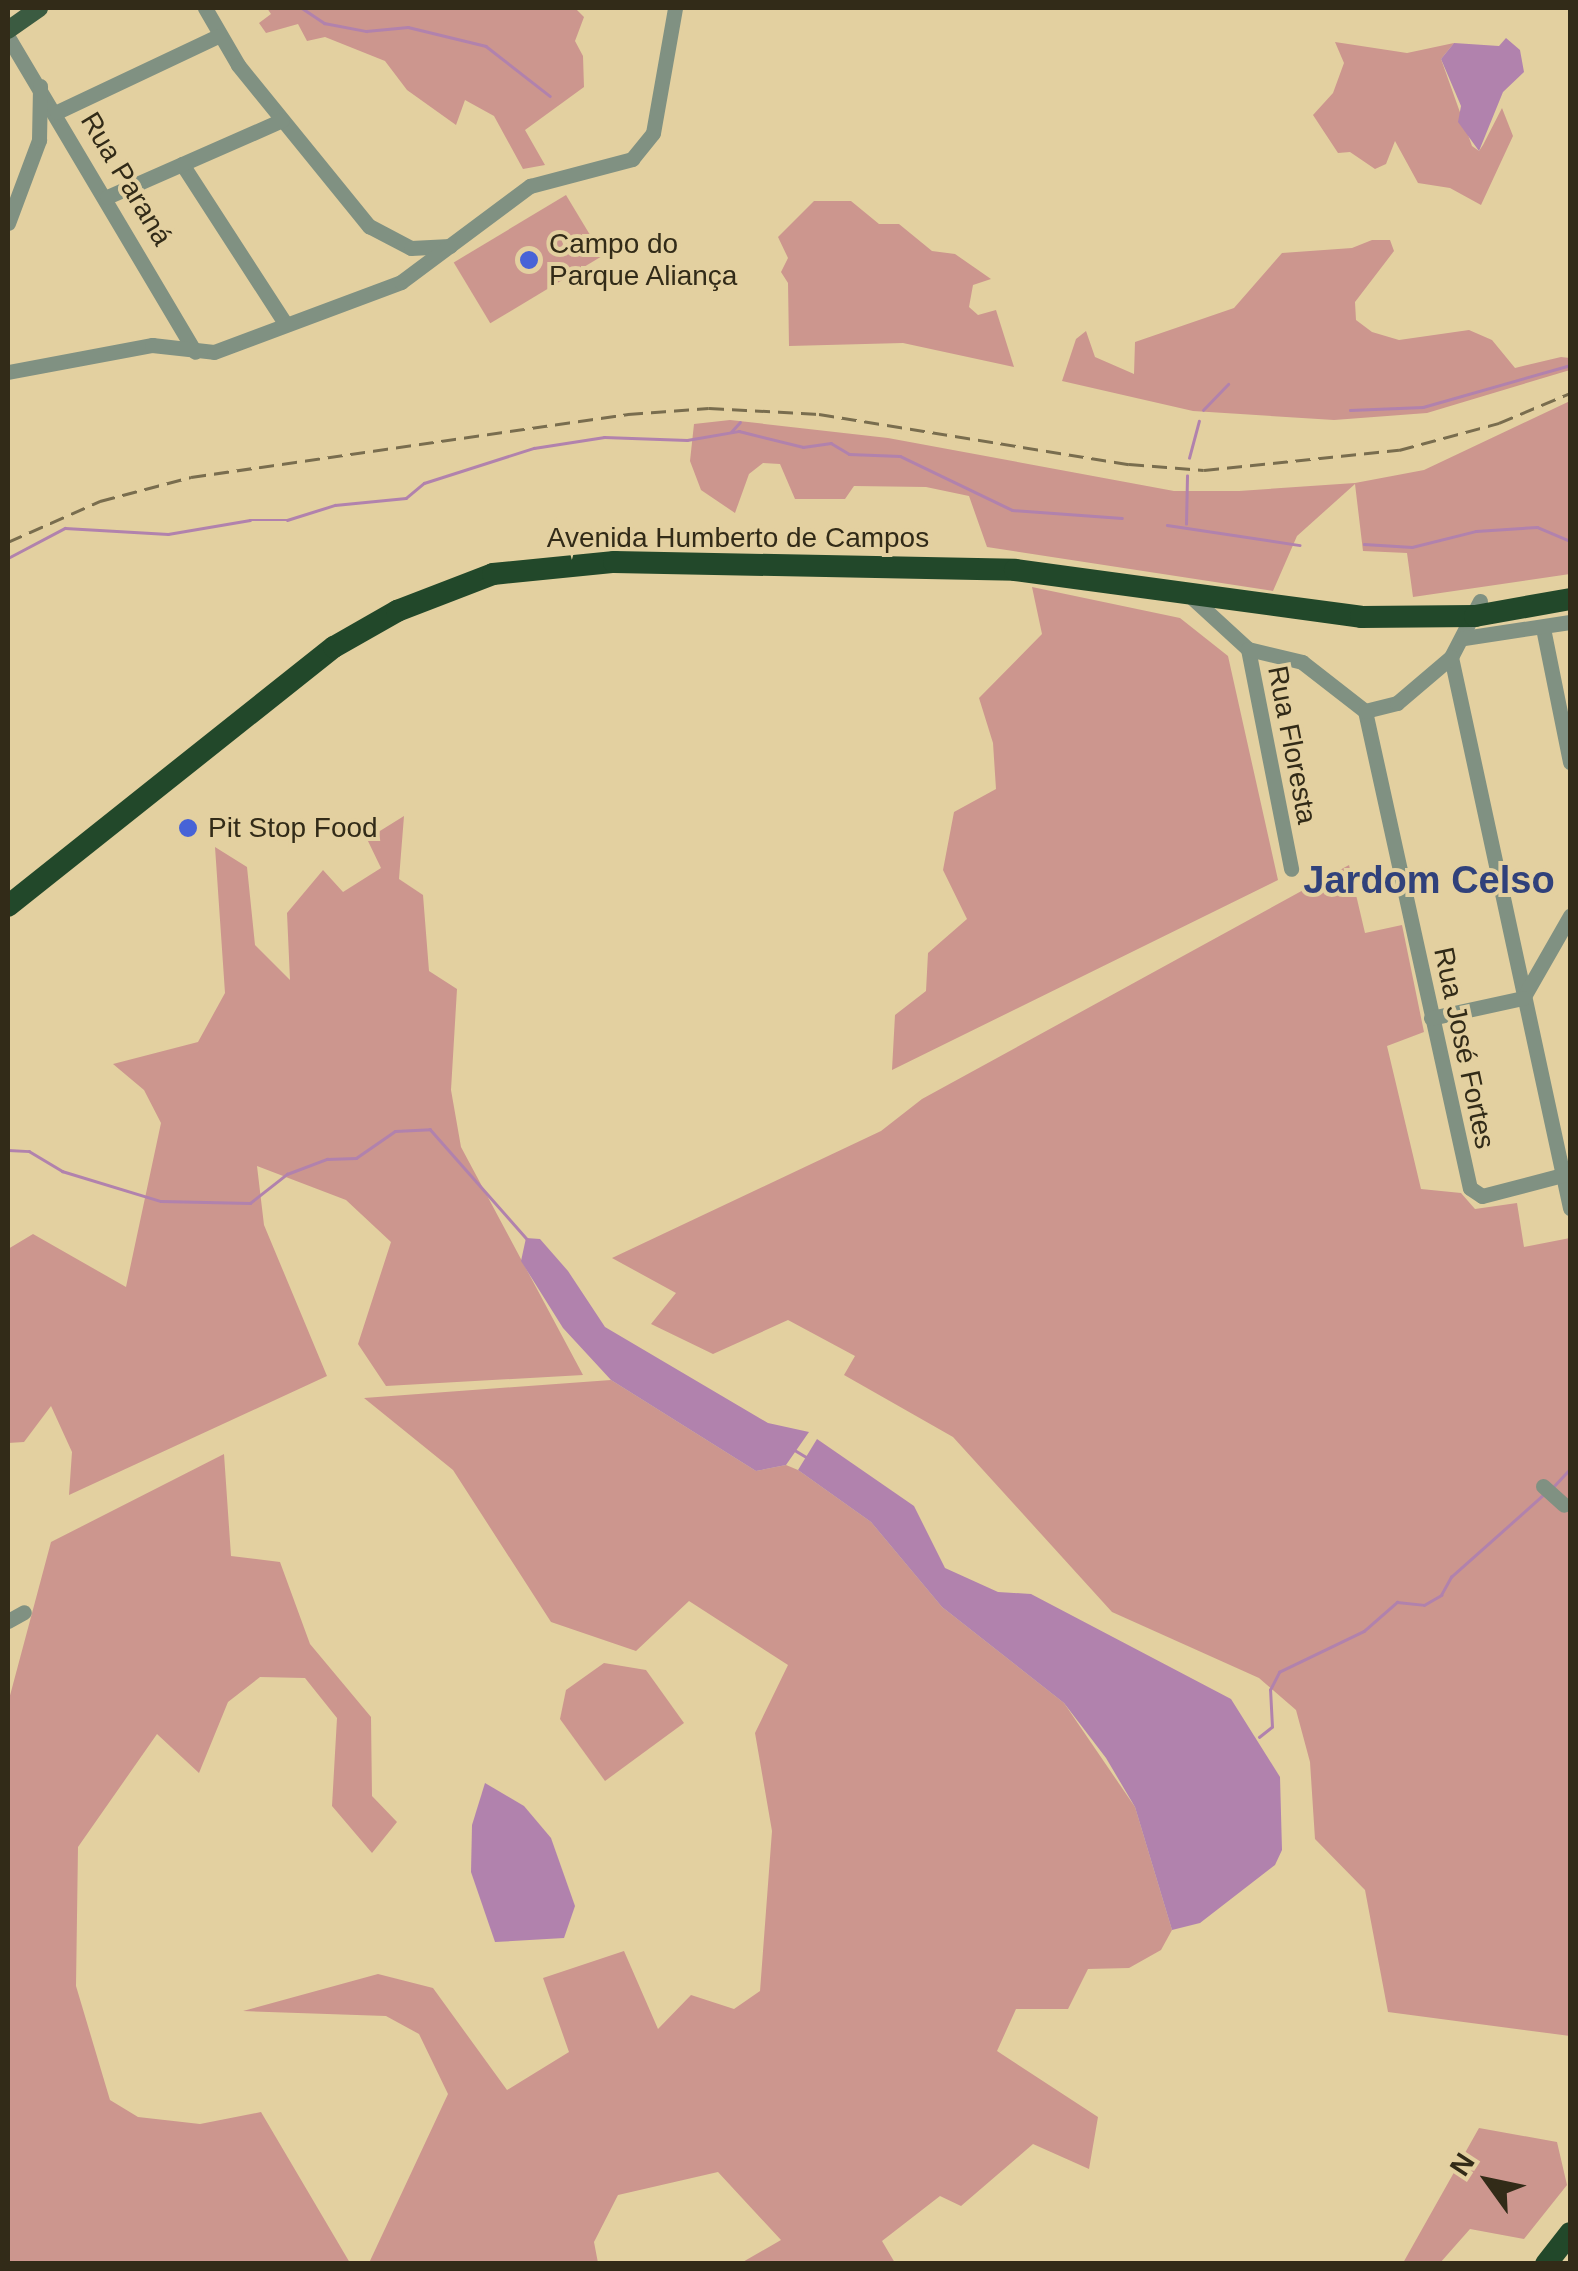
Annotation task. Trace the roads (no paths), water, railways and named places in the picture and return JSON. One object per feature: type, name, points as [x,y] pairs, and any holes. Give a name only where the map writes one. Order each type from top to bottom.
[{"type":"highway","name":"Avenida Humberto de Campos","points":[[8,889],[334,648],[397,611],[493,574],[613,556],[899,561],[954,563],[1183,589],[1362,617],[1570,600]]},
{"type":"highway","name":"Avenida Humberto de Campos","points":[[1477,608],[1570,586]]},
{"type":"highway","name":"Avenida Humberto de Campos","points":[[8,906],[84,836]]},
{"type":"highway","points":[[1546,2264],[1570,2233]]},
{"type":"main road","points":[[8,34],[38,8]]},
{"type":"street","points":[[205,8],[218,36],[282,120],[377,233],[412,248],[450,246]]},
{"type":"street","points":[[8,372],[152,345],[214,352],[384,291],[530,186],[612,169],[644,148],[660,107],[676,8]]},
{"type":"street","name":"Rua Paraná","points":[[8,34],[40,82],[196,352]]},
{"type":"street","points":[[57,112],[218,36]]},
{"type":"street","points":[[8,223],[39,140],[40,82]]},
{"type":"street","points":[[107,197],[282,120]]},
{"type":"street","points":[[39,140],[76,145]]},
{"type":"street","points":[[182,164],[285,324]]},
{"type":"street","name":"Rua Floresta","points":[[1183,589],[1248,649],[1291,870]]},
{"type":"street","points":[[1248,649],[1302,662],[1365,711],[1397,702],[1451,657],[1477,608]]},
{"type":"street","points":[[1464,638],[1570,622]]},
{"type":"street","points":[[1543,628],[1570,762]]},
{"type":"street","points":[[1451,657],[1523,998],[1566,1177],[1569,1208]]},
{"type":"street","name":"Rua José Fortes","points":[[1365,711],[1470,1188],[1482,1196],[1566,1177]]},
{"type":"street","points":[[1431,1018],[1523,998],[1570,916]]},
{"type":"street","points":[[1543,1486],[1564,1504]]},
{"type":"street","points":[[8,1621],[24,1612]]},
{"type":"waterway","points":[[302,8],[324,23],[366,31],[408,27],[486,46],[550,96]]},
{"type":"waterway","points":[[1350,410],[1423,407],[1570,365]]},
{"type":"waterway","points":[[1203,410],[1228,384]]},
{"type":"waterway","points":[[1189,458],[1199,421]]},
{"type":"waterway","points":[[731,432],[740,422]]},
{"type":"waterway","points":[[8,558],[65,528],[168,534],[250,520],[287,520],[335,505],[406,498],[424,483],[534,448],[604,437],[687,440],[739,431],[803,447],[831,443],[849,454],[900,456],[1012,510],[1122,518]]},
{"type":"waterway","points":[[1186,524],[1187,476]]},
{"type":"waterway","points":[[1167,525],[1300,545]]},
{"type":"waterway","points":[[1364,544],[1412,547],[1476,531],[1537,527],[1570,541]]},
{"type":"waterway","points":[[8,1150],[29,1151],[62,1171],[161,1201],[250,1203],[287,1174],[327,1159],[356,1158],[395,1131],[430,1129],[528,1240]]},
{"type":"waterway","points":[[793,1449],[808,1458]]},
{"type":"waterway","points":[[1554,1486],[1570,1469]]},
{"type":"waterway","points":[[1259,1737],[1272,1727],[1270,1690],[1279,1672],[1364,1631],[1397,1602],[1424,1605],[1441,1595],[1451,1577],[1544,1494]]},
{"type":"railway","points":[[8,542],[100,501],[191,477],[628,414],[709,408],[819,414],[1129,464],[1204,470],[1399,450],[1499,423],[1570,393]]},
{"type":"place","name":"Campo do Parque Aliança","points":[[529,260]]},
{"type":"place","name":"Pit Stop Food","points":[[188,828]]},
{"type":"district","name":"Jardom Celso","points":[[1429,881]]}]
